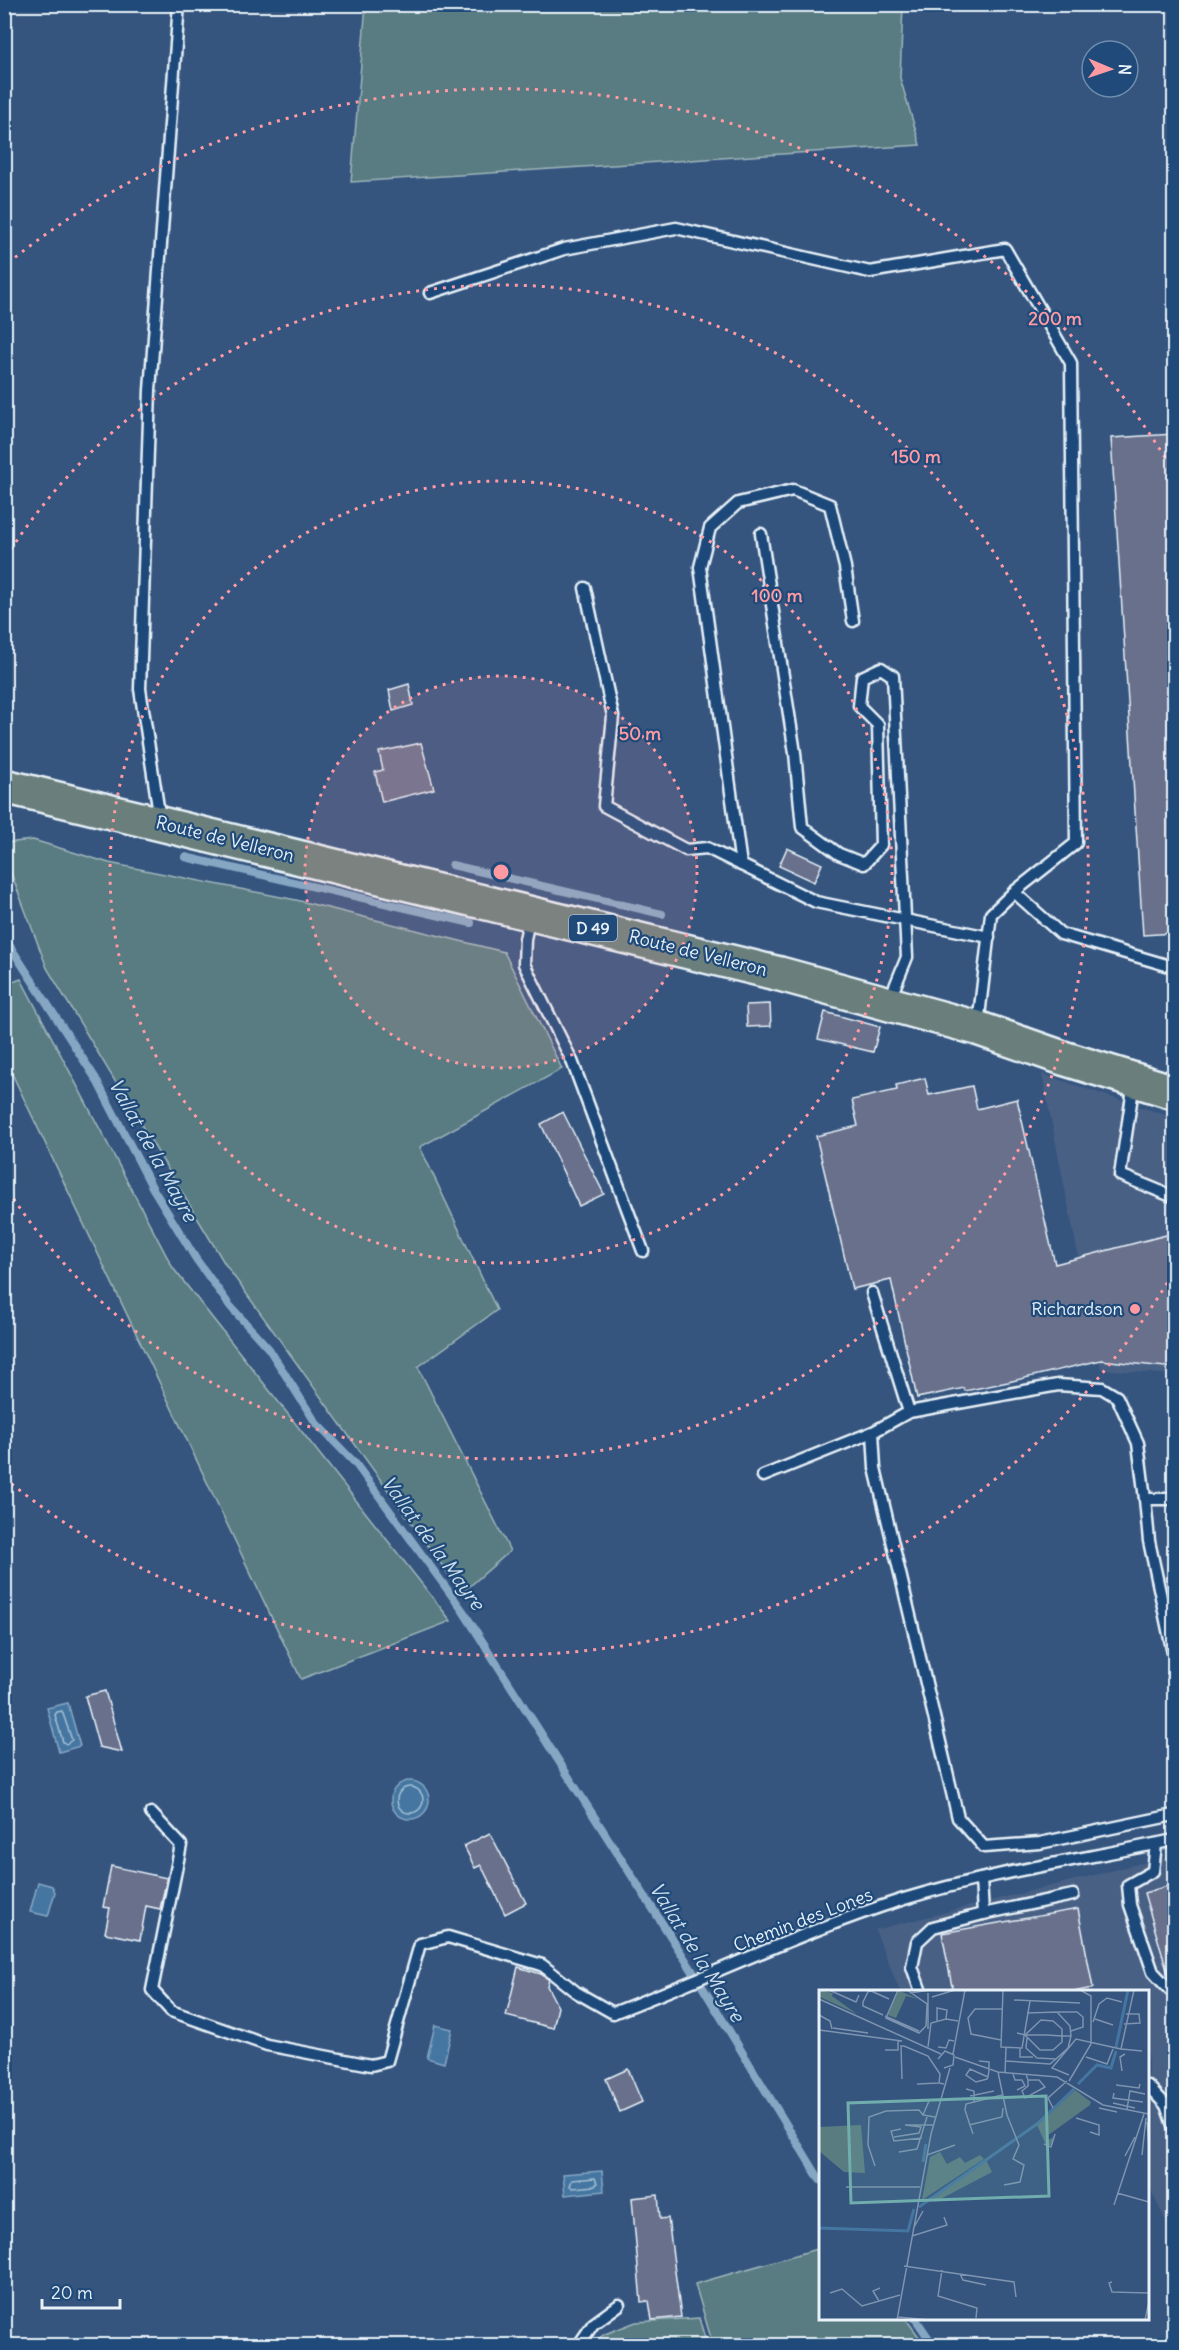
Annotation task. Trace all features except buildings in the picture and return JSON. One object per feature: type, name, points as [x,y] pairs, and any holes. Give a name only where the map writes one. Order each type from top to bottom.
[{"type":"main road","name":"Route de Velleron","points":[[4,786],[780,974],[977,1028],[1063,1058],[1174,1092]]},
{"type":"lane","points":[[160,823],[140,689],[150,390],[179,4]]},
{"type":"lane","points":[[430,293],[564,249],[676,228],[870,272],[1005,249],[1071,363],[1076,843],[1014,892],[991,914],[977,1028]]},
{"type":"lane","points":[[741,865],[700,567],[710,528],[738,503],[793,490],[830,505],[846,567],[853,621]]},
{"type":"lane","points":[[761,534],[795,753],[802,827],[839,854],[864,864],[880,845],[878,725],[859,706],[862,677],[881,668],[893,676],[907,957],[888,1004]]},
{"type":"lane","points":[[585,588],[613,716],[604,806],[686,850],[707,848],[816,902],[989,938]]},
{"type":"lane","points":[[1014,892],[1061,934],[1173,967]]},
{"type":"lane","points":[[531,912],[525,939],[524,964],[572,1061],[643,1251]]},
{"type":"lane","points":[[1135,1079],[1120,1175],[1174,1197]]},
{"type":"lane","points":[[872,1293],[909,1412]]},
{"type":"lane","points":[[763,1476],[873,1432],[909,1412],[1058,1385],[1102,1389],[1117,1397],[1138,1443],[1149,1541],[1174,1658]]},
{"type":"lane","points":[[873,1432],[875,1468],[958,1818],[984,1847],[1040,1843],[1174,1815]]},
{"type":"lane","points":[[1145,1499],[1174,1499]]},
{"type":"lane","name":"Chemin des Lones","points":[[151,1813],[181,1845],[152,1990],[171,2011],[267,2045],[371,2065],[387,2061],[420,1944],[448,1937],[542,1965],[576,1992],[613,2013],[685,1986],[830,1924],[906,1898],[981,1879],[1174,1840]]},
{"type":"lane","points":[[1156,1844],[1153,1871],[1128,1885],[1130,1905],[1153,1972],[1170,1990],[1174,1988]]},
{"type":"lane","points":[[981,1879],[982,1914]]},
{"type":"lane","points":[[920,1990],[912,1967],[917,1942],[933,1927],[1073,1895]]},
{"type":"lane","points":[[1149,2087],[1170,2103],[1174,2128]]},
{"type":"lane","points":[[578,2346],[593,2324],[618,2305]]},
{"type":"shaded area","points":[[1042,1074],[1174,1118],[1174,1375],[1101,1369]]},
{"type":"shaded area","points":[[1174,1855],[1174,2238],[1149,2186],[1149,1990],[900,1990],[875,1930]]},
{"type":"green space","points":[[366,5],[903,5],[900,78],[920,145],[351,182]]},
{"type":"green space","points":[[33,840],[109,863],[296,900],[504,952],[562,1069],[420,1147],[497,1310],[418,1367],[510,1551],[462,1593],[225,1264],[47,968],[5,857],[5,843]]},
{"type":"green space","points":[[21,979],[173,1268],[451,1621],[301,1679],[5,1059],[5,985]]},
{"type":"green space","points":[[819,2248],[819,2320],[907,2320],[925,2345],[713,2345],[695,2284]]},
{"type":"green space","points":[[699,2318],[707,2345],[589,2345],[605,2334],[636,2322]]},
{"type":"water","points":[[68,1703],[80,1746],[59,1752],[47,1708]]},
{"type":"water","points":[[410,1781],[423,1787],[429,1800],[423,1813],[410,1819],[397,1813],[391,1800],[397,1787]]},
{"type":"water","points":[[38,1882],[52,1886],[55,1892],[48,1916],[30,1912]]},
{"type":"water","points":[[435,2025],[452,2029],[444,2063],[427,2058]]},
{"type":"water","points":[[602,2171],[604,2191],[565,2195],[563,2174]]},
{"type":"waterway","points":[[185,857],[471,923]]},
{"type":"waterway","points":[[452,865],[662,914]]},
{"type":"waterway","name":"Vallat de la Mayre","points":[[4,937],[96,1079],[152,1187],[196,1259],[230,1306],[269,1349],[316,1423],[355,1463],[463,1611],[697,1978],[819,2178]]},
{"type":"waterway","name":"Vallat de la Mayre","points":[[916,2320],[934,2346]]},
{"type":"place","name":"Richardson","points":[[1135,1309]]}]
